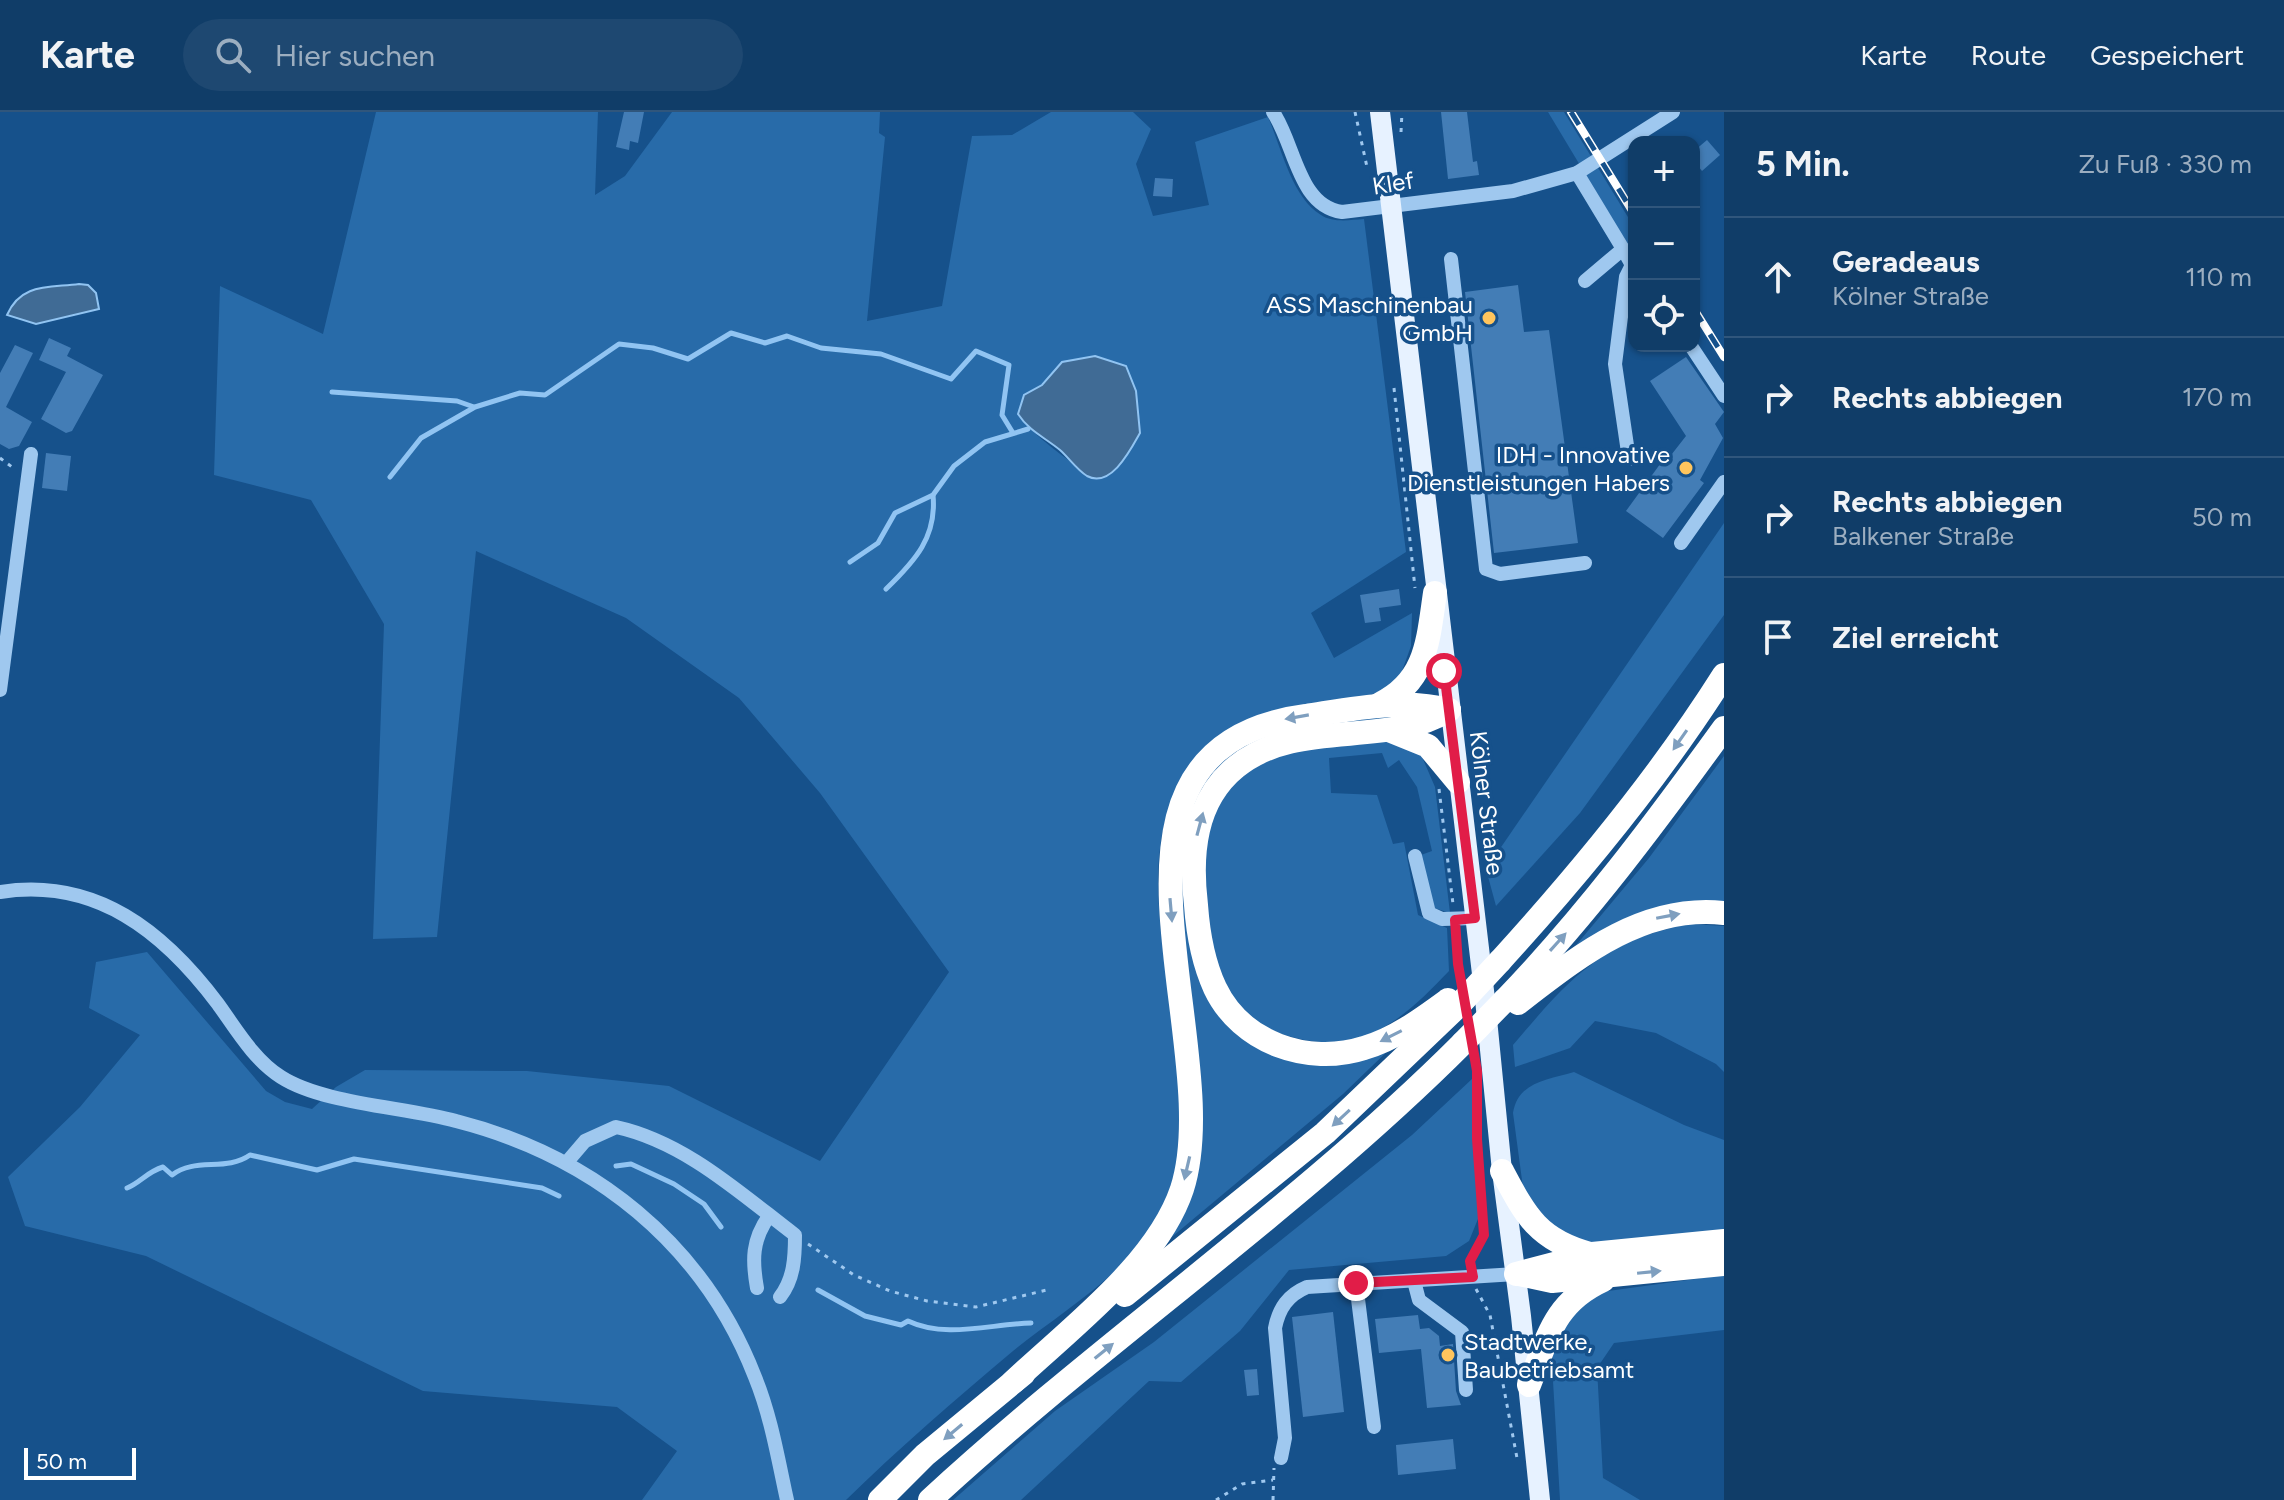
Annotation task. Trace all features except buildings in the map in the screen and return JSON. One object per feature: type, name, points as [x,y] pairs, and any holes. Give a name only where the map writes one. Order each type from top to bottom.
[{"type":"highway","points":[[1377,718],[1420,669],[1426,596]]},
{"type":"highway","points":[[1449,710],[1424,703],[1326,734],[1274,745],[1235,767],[1215,789],[1199,823],[1193,873],[1200,938],[1208,970],[1224,1003],[1250,1031],[1285,1048],[1324,1055],[1364,1048],[1391,1038],[1458,993],[1500,961],[1622,819],[1724,675]]},
{"type":"highway","points":[[1013,1382],[1146,1256],[1173,1212],[1182,1189],[1192,1142],[1193,1099],[1168,874],[1171,835],[1184,795],[1207,762],[1251,730],[1291,717],[1377,718],[1428,746],[1446,780]]},
{"type":"highway","points":[[1506,1006],[1641,840],[1724,728]]},
{"type":"highway","points":[[930,1500],[1043,1400],[1325,1172],[1506,1006],[1625,930],[1673,914],[1724,913]]},
{"type":"highway","points":[[880,1500],[925,1455],[1013,1382],[1170,1260],[1325,1133],[1458,993]]},
{"type":"highway","points":[[1502,1171],[1525,1214],[1543,1234],[1570,1249],[1592,1254]]},
{"type":"highway","points":[[1516,1274],[1592,1254],[1724,1241]]},
{"type":"highway","points":[[1516,1274],[1552,1281],[1724,1264]]},
{"type":"highway","points":[[1529,1385],[1561,1310],[1584,1289],[1613,1276]]},
{"type":"main road","name":"Kölner Straße","points":[[1380,112],[1426,596],[1449,710],[1446,780],[1516,1274],[1540,1500]]},
{"type":"street","name":"Klef","points":[[1273,112],[1287,134],[1315,201],[1328,210],[1342,212],[1513,191],[1577,173],[1671,113]]},
{"type":"street","points":[[1577,173],[1623,249],[1628,263]]},
{"type":"street","points":[[1585,281],[1623,249]]},
{"type":"street","points":[[1451,259],[1486,569],[1500,574],[1585,563]]},
{"type":"street","points":[[1628,280],[1615,364],[1629,459]]},
{"type":"street","points":[[1695,352],[1724,396]]},
{"type":"street","points":[[0,690],[31,454]]},
{"type":"street","points":[[1681,543],[1724,482]]},
{"type":"street","points":[[1415,856],[1429,913],[1465,919]]},
{"type":"street","points":[[0,892],[41,891],[85,898],[141,923],[184,960],[260,1060],[276,1074],[300,1087],[494,1131],[567,1162],[613,1190],[654,1225],[706,1285],[733,1328],[756,1379],[787,1500]]},
{"type":"street","points":[[567,1162],[585,1141],[606,1129],[630,1130],[687,1156],[795,1235],[795,1257],[788,1286],[780,1297]]},
{"type":"street","points":[[757,1288],[753,1262],[756,1234],[769,1216]]},
{"type":"street","points":[[1281,1458],[1285,1438],[1275,1328],[1278,1312],[1289,1298],[1307,1287],[1516,1274]]},
{"type":"street","points":[[1414,1281],[1419,1300],[1462,1332],[1466,1390]]},
{"type":"street","points":[[1356,1283],[1374,1427]]},
{"type":"path","points":[[1355,112],[1369,173]]},
{"type":"path","points":[[1393,386],[1426,596]]},
{"type":"path","points":[[1446,780],[1465,919],[1458,993]]},
{"type":"path","points":[[1477,1098],[1484,1235],[1470,1261],[1478,1298],[1490,1315],[1517,1462]]},
{"type":"path","points":[[795,1235],[854,1275],[890,1291],[927,1301],[976,1307],[1051,1289]]},
{"type":"path","points":[[1273,1500],[1273,1470],[1281,1458]]},
{"type":"path","points":[[1216,1500],[1242,1484],[1273,1480]]},
{"type":"shaded area","points":[[376,112],[598,112],[595,195],[625,176],[672,112],[880,112],[879,133],[885,137],[867,321],[942,306],[972,136],[1012,135],[1051,112],[1133,112],[1151,129],[1136,164],[1153,216],[1209,205],[1195,142],[1268,117],[1295,184],[1311,207],[1331,219],[1364,219],[1406,552],[1311,613],[1334,658],[1412,613],[1411,646],[1402,671],[1406,678],[1359,698],[1261,718],[1238,728],[1215,743],[1178,787],[1161,839],[1159,898],[1180,1090],[1179,1150],[1164,1206],[1136,1250],[1117,1269],[970,1387],[846,1500],[642,1500],[677,1451],[617,1407],[423,1391],[146,1256],[25,1226],[8,1177],[80,1107],[140,1035],[89,1008],[96,962],[147,952],[266,1091],[285,1102],[312,1109],[336,1087],[365,1070],[527,1071],[669,1086],[820,1161],[949,972],[820,793],[739,698],[626,618],[476,551],[437,937],[373,939],[384,624],[311,500],[214,475],[220,286],[323,334]],"holes":[[[1095,356],[1136,391],[1140,433],[1113,471],[1089,477],[1042,439],[1018,413],[1024,395],[1042,385],[1062,362]]]},
{"type":"shaded area","points":[[1548,112],[1564,112],[1628,217],[1628,245]]},
{"type":"shaded area","points":[[88,285],[96,293],[99,309],[36,324],[7,315],[20,297],[28,292]]},
{"type":"shaded area","points":[[1095,356],[1126,366],[1136,391],[1140,433],[1119,465],[1104,477],[1096,479],[1083,473],[1018,414],[1024,395],[1042,385],[1062,362]]},
{"type":"shaded area","points":[[1724,523],[1724,615],[1580,813],[1496,906],[1486,869]]},
{"type":"shaded area","points":[[1421,710],[1426,715],[1274,737],[1229,763],[1204,793],[1193,820],[1188,848],[1190,906],[1198,951],[1211,988],[1228,1018],[1252,1040],[1280,1054],[1313,1059],[1353,1055],[1397,1042],[1343,1094],[1167,1241],[1188,1195],[1200,1127],[1175,867],[1181,830],[1191,801],[1206,777],[1225,758],[1248,743],[1306,725]]},
{"type":"shaded area","points":[[1372,738],[1419,750],[1435,787],[1450,913],[1434,908],[1421,855],[1432,851],[1417,787],[1399,760],[1388,768],[1382,753],[1329,758],[1331,793],[1377,795],[1393,844],[1404,842],[1418,915],[1447,928],[1449,971],[1398,1018],[1361,1037],[1340,1042],[1317,1042],[1292,1037],[1261,1025],[1241,1010],[1222,980],[1211,950],[1203,881],[1206,846],[1214,814],[1229,788],[1249,768],[1263,760],[1309,747]]},
{"type":"shaded area","points":[[1724,756],[1724,907],[1567,956],[1649,858]]},
{"type":"shaded area","points":[[1691,924],[1724,926],[1724,1072],[1716,1064],[1656,1033],[1595,1021],[1570,1048],[1515,1067],[1513,1045],[1552,1000],[1590,965],[1634,940]]},
{"type":"shaded area","points":[[1574,1072],[1684,1125],[1724,1140],[1724,1232],[1599,1246],[1563,1239],[1524,1195],[1513,1113],[1516,1103],[1527,1089],[1544,1080]]},
{"type":"shaded area","points":[[1472,1079],[1473,1138],[1480,1214],[1469,1241],[1446,1256],[1289,1270],[1240,1331],[1181,1382],[1149,1381],[1021,1500],[953,1500],[1055,1411],[1154,1342],[1412,1135]]},
{"type":"shaded area","points":[[1724,1275],[1724,1330],[1614,1343],[1597,1368],[1603,1478],[1640,1500],[1560,1500],[1552,1364],[1554,1338],[1562,1320],[1601,1292]]},
{"type":"waterway","points":[[390,477],[421,438],[475,407],[520,393],[545,395],[619,344],[653,348],[688,359],[731,333],[765,343],[787,336],[821,348],[881,354],[951,379],[976,351],[1009,365],[1002,415],[1013,433]]},
{"type":"waterway","points":[[332,392],[457,401],[474,407]]},
{"type":"waterway","points":[[850,562],[878,543],[895,513],[933,495],[954,466],[985,442],[1028,429]]},
{"type":"waterway","points":[[886,589],[915,558],[928,536],[933,495]]},
{"type":"waterway","points":[[127,1188],[163,1167],[172,1175],[191,1167],[231,1163],[250,1155],[317,1170],[354,1159],[542,1188],[559,1196]]},
{"type":"waterway","points":[[616,1166],[631,1164],[674,1184],[704,1204],[721,1227]]},
{"type":"waterway","points":[[818,1290],[865,1316],[901,1325],[908,1321],[953,1330],[1031,1323]]},
{"type":"railway","points":[[1571,112],[1630,208]]},
{"type":"railway","points":[[1700,319],[1724,357]]},
{"type":"place","name":"ASS Maschinenbau GmbH","points":[[1489,318]]},
{"type":"place","name":"IDH - Innovative Dienstleistungen Habers","points":[[1686,468]]},
{"type":"place","name":"Stadtwerke, Baubetriebsamt","points":[[1448,1355]]},
{"type":"route","points":[[1356,1283],[1473,1277],[1470,1261],[1482,1244],[1484,1235],[1477,1139],[1477,1071],[1458,964],[1455,920],[1475,918],[1444,671]]}]
